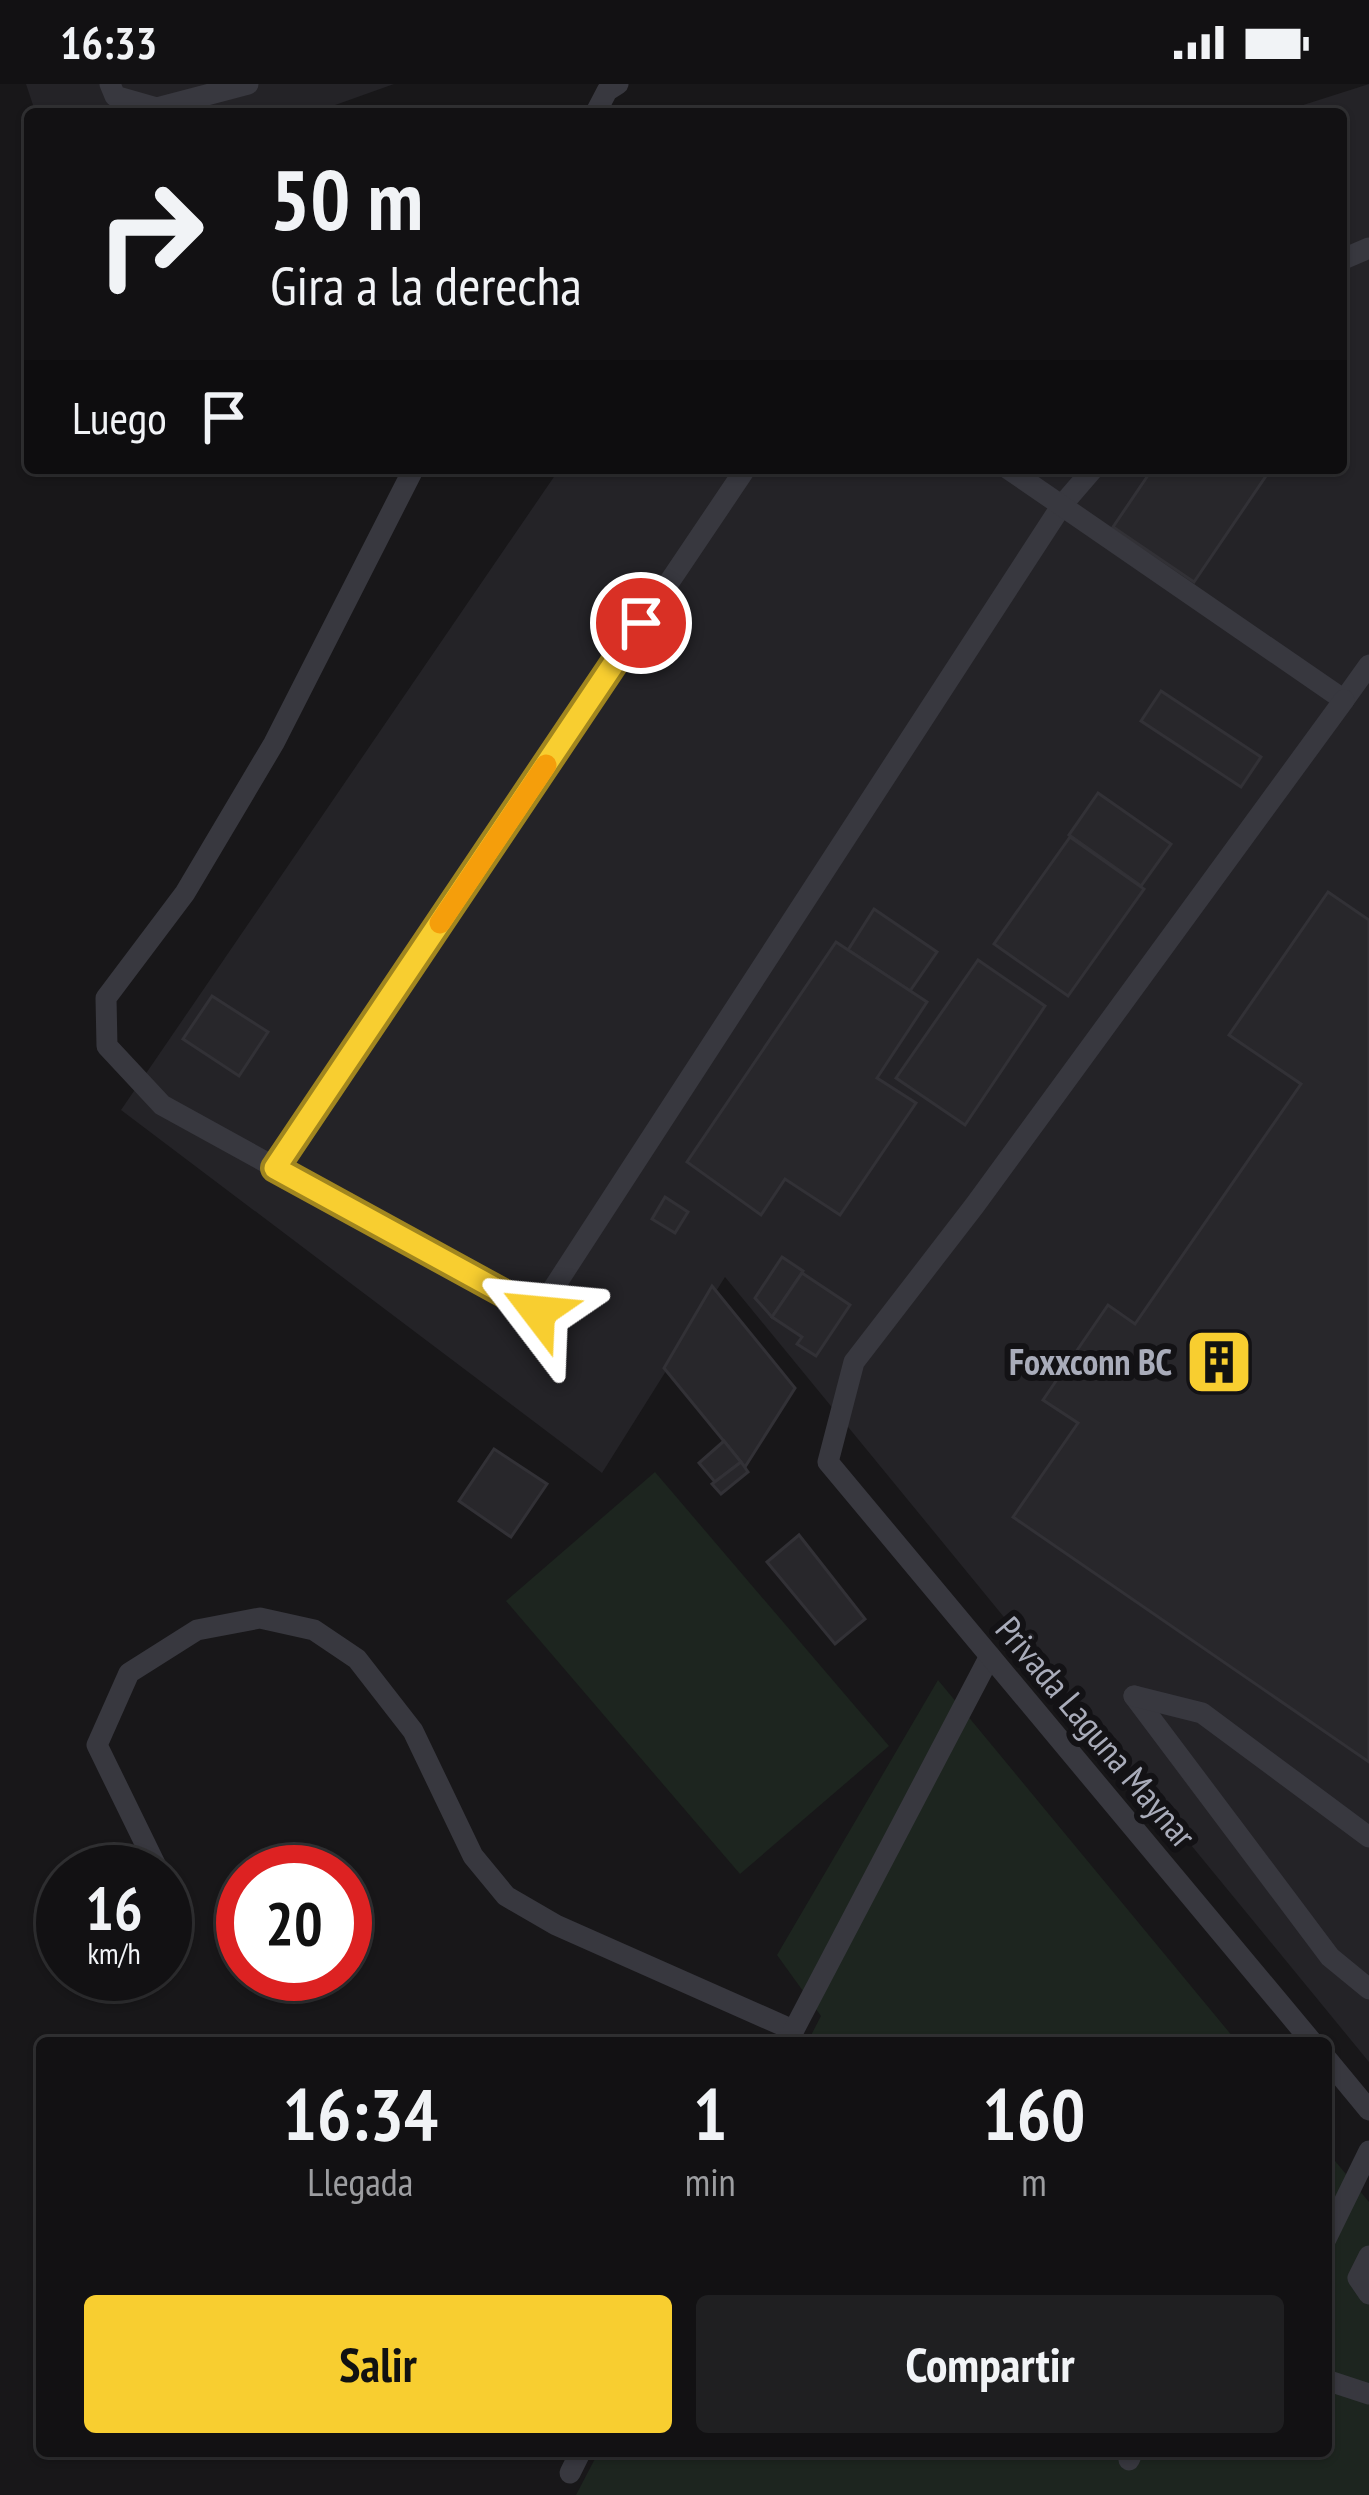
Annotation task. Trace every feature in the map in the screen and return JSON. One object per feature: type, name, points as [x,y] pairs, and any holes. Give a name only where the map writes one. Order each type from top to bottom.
[{"type":"lane","points":[[110,84],[116,96],[157,108],[248,84]]},
{"type":"lane","points":[[599,108],[618,84]]},
{"type":"lane","points":[[411,474],[274,743],[185,893],[106,998],[107,1046],[162,1105],[538,1312],[1062,505],[1089,474]]},
{"type":"lane","points":[[275,1168],[742,474]]},
{"type":"lane","points":[[1016,474],[1344,700],[1369,665]]},
{"type":"lane","name":"Privada Laguna Maynar","points":[[1308,2037],[828,1462],[854,1362],[1344,700]]},
{"type":"lane","points":[[146,1845],[97,1745],[129,1673],[197,1630],[260,1618],[314,1630],[357,1659],[413,1731],[473,1856],[506,1896],[556,1925],[790,2036],[990,1656]]},
{"type":"lane","points":[[1369,1837],[1202,1713],[1133,1696],[1330,1957],[1369,1989]]},
{"type":"lane","points":[[1332,2066],[1369,2110]]},
{"type":"lane","points":[[1332,2227],[1369,2151]]},
{"type":"lane","points":[[1369,2256],[1358,2278],[1369,2294]]},
{"type":"lane","points":[[1332,2382],[1369,2394]]},
{"type":"lane","points":[[569,2473],[578,2457]]},
{"type":"shaded area","points":[[26,84],[394,84],[327,108],[34,108]]},
{"type":"shaded area","points":[[1369,84],[1369,2062],[725,1277],[602,1473],[121,1110],[556,474],[1347,474],[1347,108],[1294,108]]},
{"type":"shaded area","points":[[655,1472],[889,1746],[740,1874],[506,1601]]},
{"type":"shaded area","points":[[938,1680],[1233,2037],[810,2037],[821,2016],[777,1955]]},
{"type":"shaded area","points":[[1332,2157],[1369,2202],[1369,2495],[576,2495],[596,2457],[1332,2457]]},
{"type":"building","points":[[1149,474],[1267,474],[1194,582],[1113,527]]},
{"type":"building","points":[[1161,691],[1261,757],[1241,787],[1141,721]]},
{"type":"building","points":[[1098,793],[1171,844],[1141,886],[1069,835]]},
{"type":"building","points":[[1070,837],[1144,889],[1068,996],[994,944]]},
{"type":"building","name":"Foxxconn BC","points":[[1328,892],[1369,920],[1369,1762],[1013,1517],[1078,1423],[1043,1400],[1108,1305],[1135,1324],[1301,1084],[1229,1035]]},
{"type":"building","points":[[874,909],[937,952],[910,991],[848,950]]},
{"type":"building","points":[[836,942],[927,1002],[877,1078],[916,1103],[840,1215],[785,1179],[761,1215],[687,1162]]},
{"type":"building","points":[[978,960],[1045,1006],[965,1125],[896,1078]]},
{"type":"building","points":[[212,996],[268,1032],[239,1076],[183,1039]]},
{"type":"building","points":[[665,1197],[688,1212],[675,1233],[652,1219]]},
{"type":"building","points":[[782,1257],[803,1271],[772,1317],[755,1298]]},
{"type":"building","points":[[802,1273],[850,1305],[816,1356],[797,1344],[802,1337],[772,1317]]},
{"type":"building","points":[[712,1286],[795,1388],[745,1467],[664,1368]]},
{"type":"building","points":[[724,1441],[741,1462],[715,1482],[699,1463]]},
{"type":"building","points":[[494,1449],[547,1484],[511,1537],[459,1501]]},
{"type":"building","points":[[741,1462],[748,1472],[721,1494],[712,1484]]},
{"type":"building","points":[[799,1535],[865,1619],[835,1644],[767,1562]]},
{"type":"slow traffic","points":[[440,923],[546,765]]},
{"type":"place","name":"Foxxconn BC","points":[[1219,1362]]},
{"type":"route","points":[[538,1312],[275,1168],[641,623]]}]
